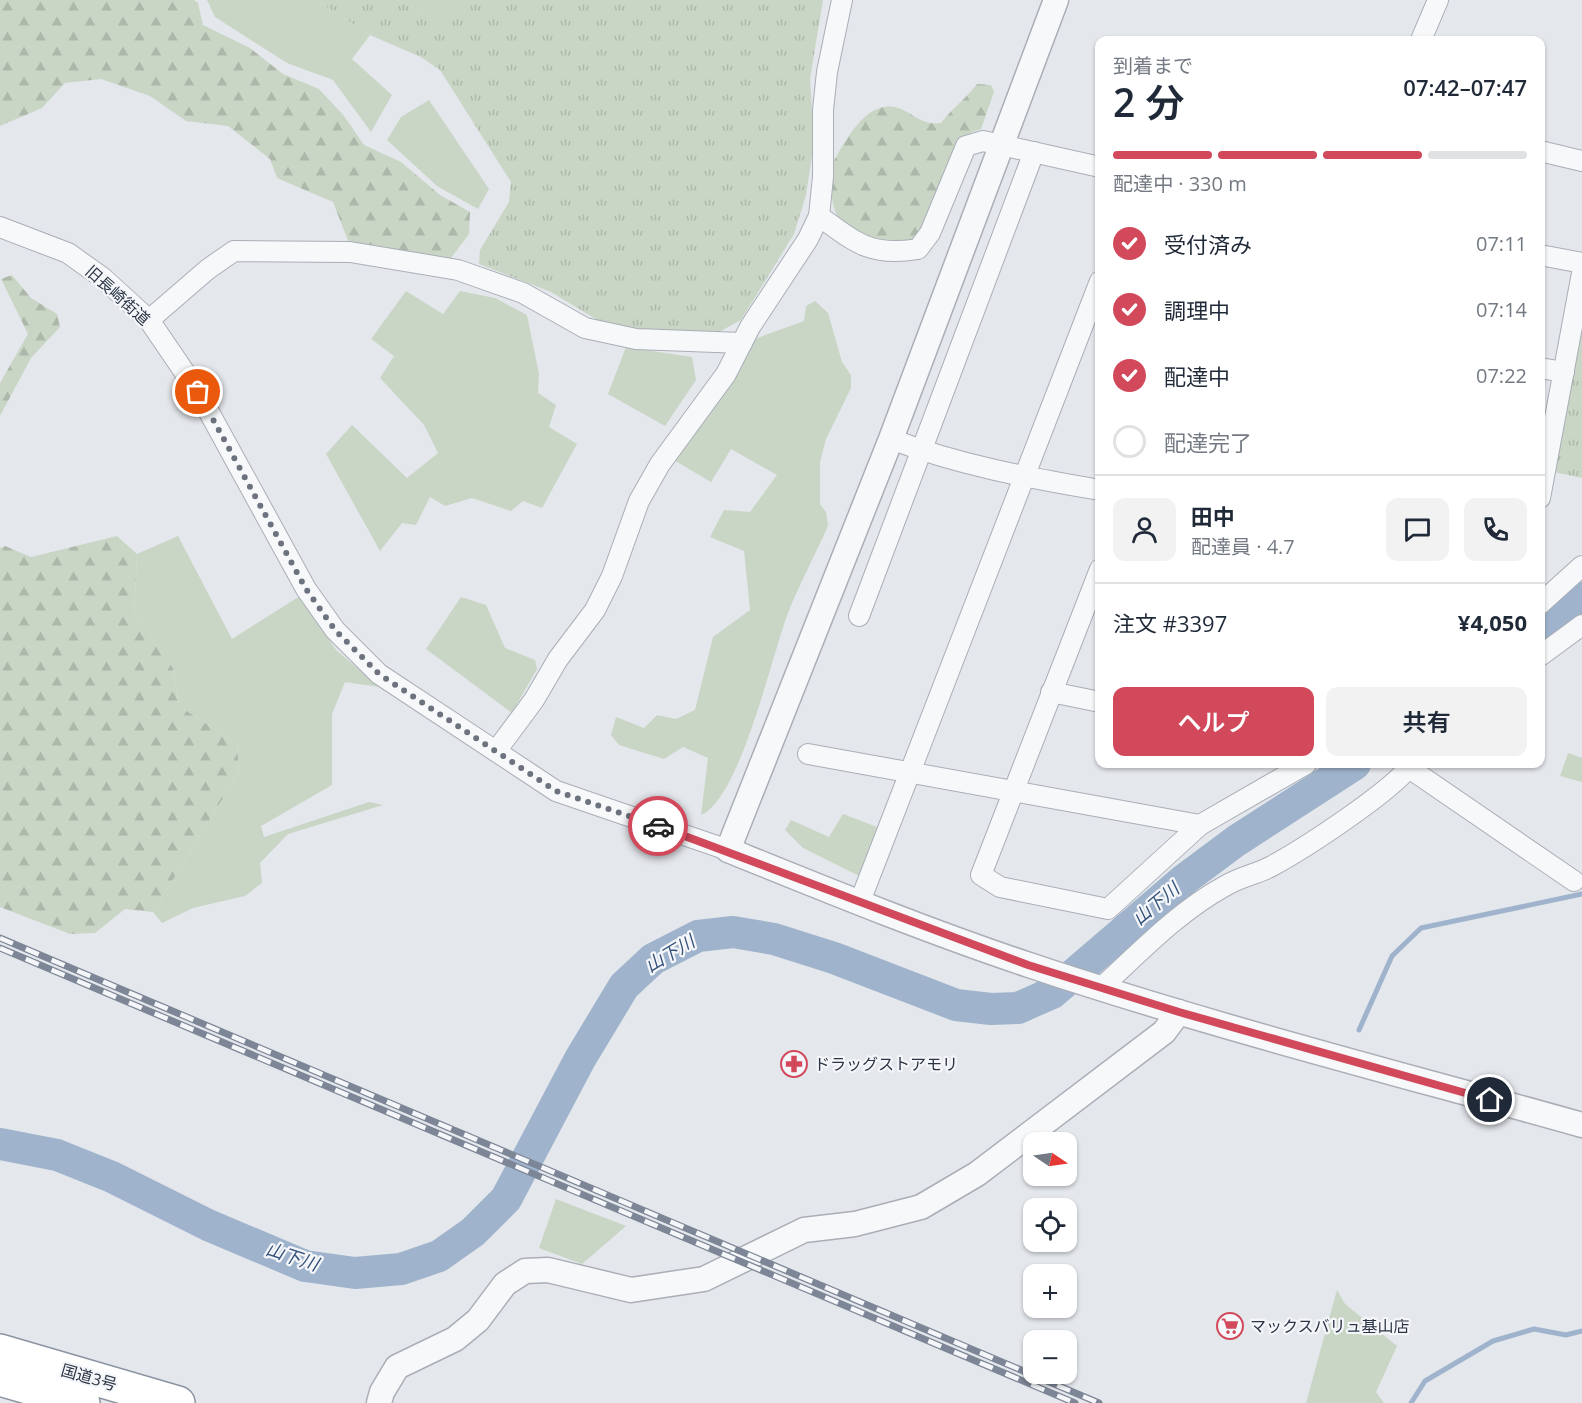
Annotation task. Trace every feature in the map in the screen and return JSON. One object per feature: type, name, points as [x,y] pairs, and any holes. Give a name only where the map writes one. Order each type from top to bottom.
[{"type":"highway","name":"国道3号","points":[[0,1350],[178,1403]]},
{"type":"highway","name":"国道3号","points":[[0,1379],[82,1403]]},
{"type":"street","points":[[496,751],[534,700],[571,640],[595,610],[612,576],[639,501],[660,465],[726,374],[742,343],[808,239],[819,216],[824,177],[823,110],[827,72],[842,0]]},
{"type":"street","points":[[1056,0],[891,439],[728,850],[859,904],[1028,965],[1179,1012],[1582,1125]]},
{"type":"street","points":[[1423,36],[1438,0]]},
{"type":"street","points":[[819,216],[875,251],[892,254],[918,249],[930,233],[966,146],[983,141],[1095,164]]},
{"type":"street","points":[[1545,152],[1582,161]]},
{"type":"street","points":[[859,616],[1034,153]]},
{"type":"street","name":"旧長崎街道","points":[[0,227],[68,253],[103,278],[149,320],[198,392],[306,589],[335,630],[379,674],[556,791],[728,850]]},
{"type":"street","points":[[149,320],[208,268],[234,251],[350,252],[458,270],[523,293],[585,328],[636,339],[742,343]]},
{"type":"street","points":[[1545,256],[1582,263]]},
{"type":"street","points":[[1545,462],[1582,273]]},
{"type":"street","points":[[859,904],[1095,294]]},
{"type":"street","points":[[1545,369],[1563,372]]},
{"type":"street","points":[[891,439],[921,450],[1025,477],[1095,489]]},
{"type":"street","points":[[1545,599],[1582,566]]},
{"type":"street","points":[[1094,597],[1051,692],[981,875],[1000,887],[1108,909],[1200,825],[1299,768]]},
{"type":"street","points":[[1545,652],[1582,625]]},
{"type":"street","points":[[1051,692],[1095,701]]},
{"type":"street","points":[[808,754],[1200,825]]},
{"type":"street","points":[[1096,986],[1188,912],[1225,886],[1271,866],[1292,853],[1389,786],[1408,768]]},
{"type":"street","points":[[1413,768],[1574,880]]},
{"type":"street","points":[[379,1403],[382,1392],[397,1367],[455,1339],[478,1320],[505,1284],[525,1271],[548,1270],[631,1290],[704,1279],[804,1230],[855,1224],[921,1207],[996,1160],[1164,1032],[1179,1012]]},
{"type":"green space","points":[[0,0],[194,0],[198,3],[203,25],[250,48],[283,74],[319,89],[344,116],[364,145],[401,162],[440,195],[470,212],[469,234],[448,262],[349,243],[333,202],[277,178],[270,159],[228,126],[186,121],[150,96],[101,79],[65,83],[42,108],[0,126]]},
{"type":"green space","points":[[207,0],[316,0],[370,35],[352,59],[392,95],[371,132],[333,80],[287,63],[215,17]]},
{"type":"green space","points":[[316,0],[397,0],[429,17],[451,10],[455,0],[823,0],[810,79],[814,143],[806,195],[794,234],[741,320],[719,332],[637,330],[599,321],[551,292],[479,264],[480,250],[509,202],[511,182],[440,70],[421,57],[370,35]]},
{"type":"green space","points":[[397,0],[455,0],[452,10],[429,17]]},
{"type":"green space","points":[[977,84],[991,85],[994,92],[981,129],[972,132],[964,139],[921,234],[909,243],[887,249],[848,228],[837,215],[828,172],[855,127],[864,117],[875,110],[886,107],[904,110],[922,121],[941,123]]},
{"type":"green space","points":[[429,100],[489,189],[478,209],[437,186],[387,140],[401,117]]},
{"type":"green space","points":[[12,275],[31,298],[57,314],[60,327],[31,358],[0,416],[0,383],[28,334],[1,279]]},
{"type":"green space","points":[[406,291],[443,314],[460,291],[495,298],[527,315],[539,374],[538,393],[556,405],[549,427],[577,444],[542,508],[523,501],[511,511],[472,498],[445,506],[430,497],[416,525],[402,523],[380,551],[326,454],[352,425],[407,478],[438,453],[424,425],[380,378],[394,356],[371,339]]},
{"type":"green space","points":[[815,301],[828,313],[842,362],[851,375],[851,388],[826,439],[820,462],[820,504],[826,512],[828,526],[788,613],[753,724],[729,783],[715,803],[701,815],[708,758],[683,747],[664,759],[619,745],[611,735],[616,717],[644,728],[657,715],[676,719],[695,710],[713,637],[750,610],[744,551],[710,537],[724,510],[750,512],[777,475],[731,449],[711,482],[672,459],[752,340],[804,321],[806,306]]},
{"type":"green space","points":[[1580,329],[1582,330],[1582,478],[1554,472]]},
{"type":"green space","points":[[626,347],[692,357],[696,380],[665,426],[608,394]]},
{"type":"green space","points":[[117,536],[137,554],[134,614],[173,668],[179,706],[237,744],[239,772],[153,912],[125,909],[95,933],[70,934],[0,907],[0,548],[5,546],[31,557]]},
{"type":"green space","points":[[178,536],[232,639],[300,596],[336,650],[380,687],[345,682],[332,714],[332,785],[261,826],[264,837],[369,802],[383,805],[288,834],[260,863],[262,883],[245,896],[193,908],[162,923],[153,912],[239,772],[237,744],[179,706],[173,668],[134,614],[137,554]]},
{"type":"green space","points":[[461,597],[486,605],[505,648],[535,660],[537,669],[512,713],[426,649]]},
{"type":"green space","points":[[1568,753],[1582,758],[1582,782],[1560,776]]},
{"type":"green space","points":[[843,814],[877,827],[859,876],[803,848],[785,830],[791,820],[829,837]]},
{"type":"green space","points":[[556,1199],[626,1226],[582,1264],[539,1248]]},
{"type":"green space","points":[[1337,1290],[1345,1304],[1397,1346],[1376,1392],[1384,1403],[1306,1403]]},
{"type":"waterway","name":"山下川","points":[[1545,629],[1582,598]]},
{"type":"waterway","name":"山下川","points":[[0,1144],[57,1155],[112,1177],[208,1225],[305,1266],[355,1273],[401,1269],[439,1256],[473,1232],[506,1199],[580,1059],[624,986],[653,959],[698,936],[733,932],[774,939],[834,958],[956,1005],[991,1009],[1018,1008],[1052,993],[1185,879],[1236,841],[1349,768]]},
{"type":"waterway","points":[[1359,1030],[1392,956],[1421,928],[1582,894]]},
{"type":"waterway","points":[[1411,1403],[1425,1381],[1493,1341],[1534,1329],[1566,1335],[1582,1331]]},
{"type":"railway","points":[[0,938],[1099,1403]]},
{"type":"railway","points":[[0,948],[1075,1403]]},
{"type":"way so far","points":[[198,392],[306,589],[335,630],[379,674],[556,791],[658,826]]},
{"type":"place","name":"ドラッグストアモリ","points":[[794,1064]]},
{"type":"place","name":"マックスバリュ基山店","points":[[1230,1326]]},
{"type":"route","points":[[658,826],[728,850],[859,904],[1028,965],[1179,1012],[1490,1100]]}]
